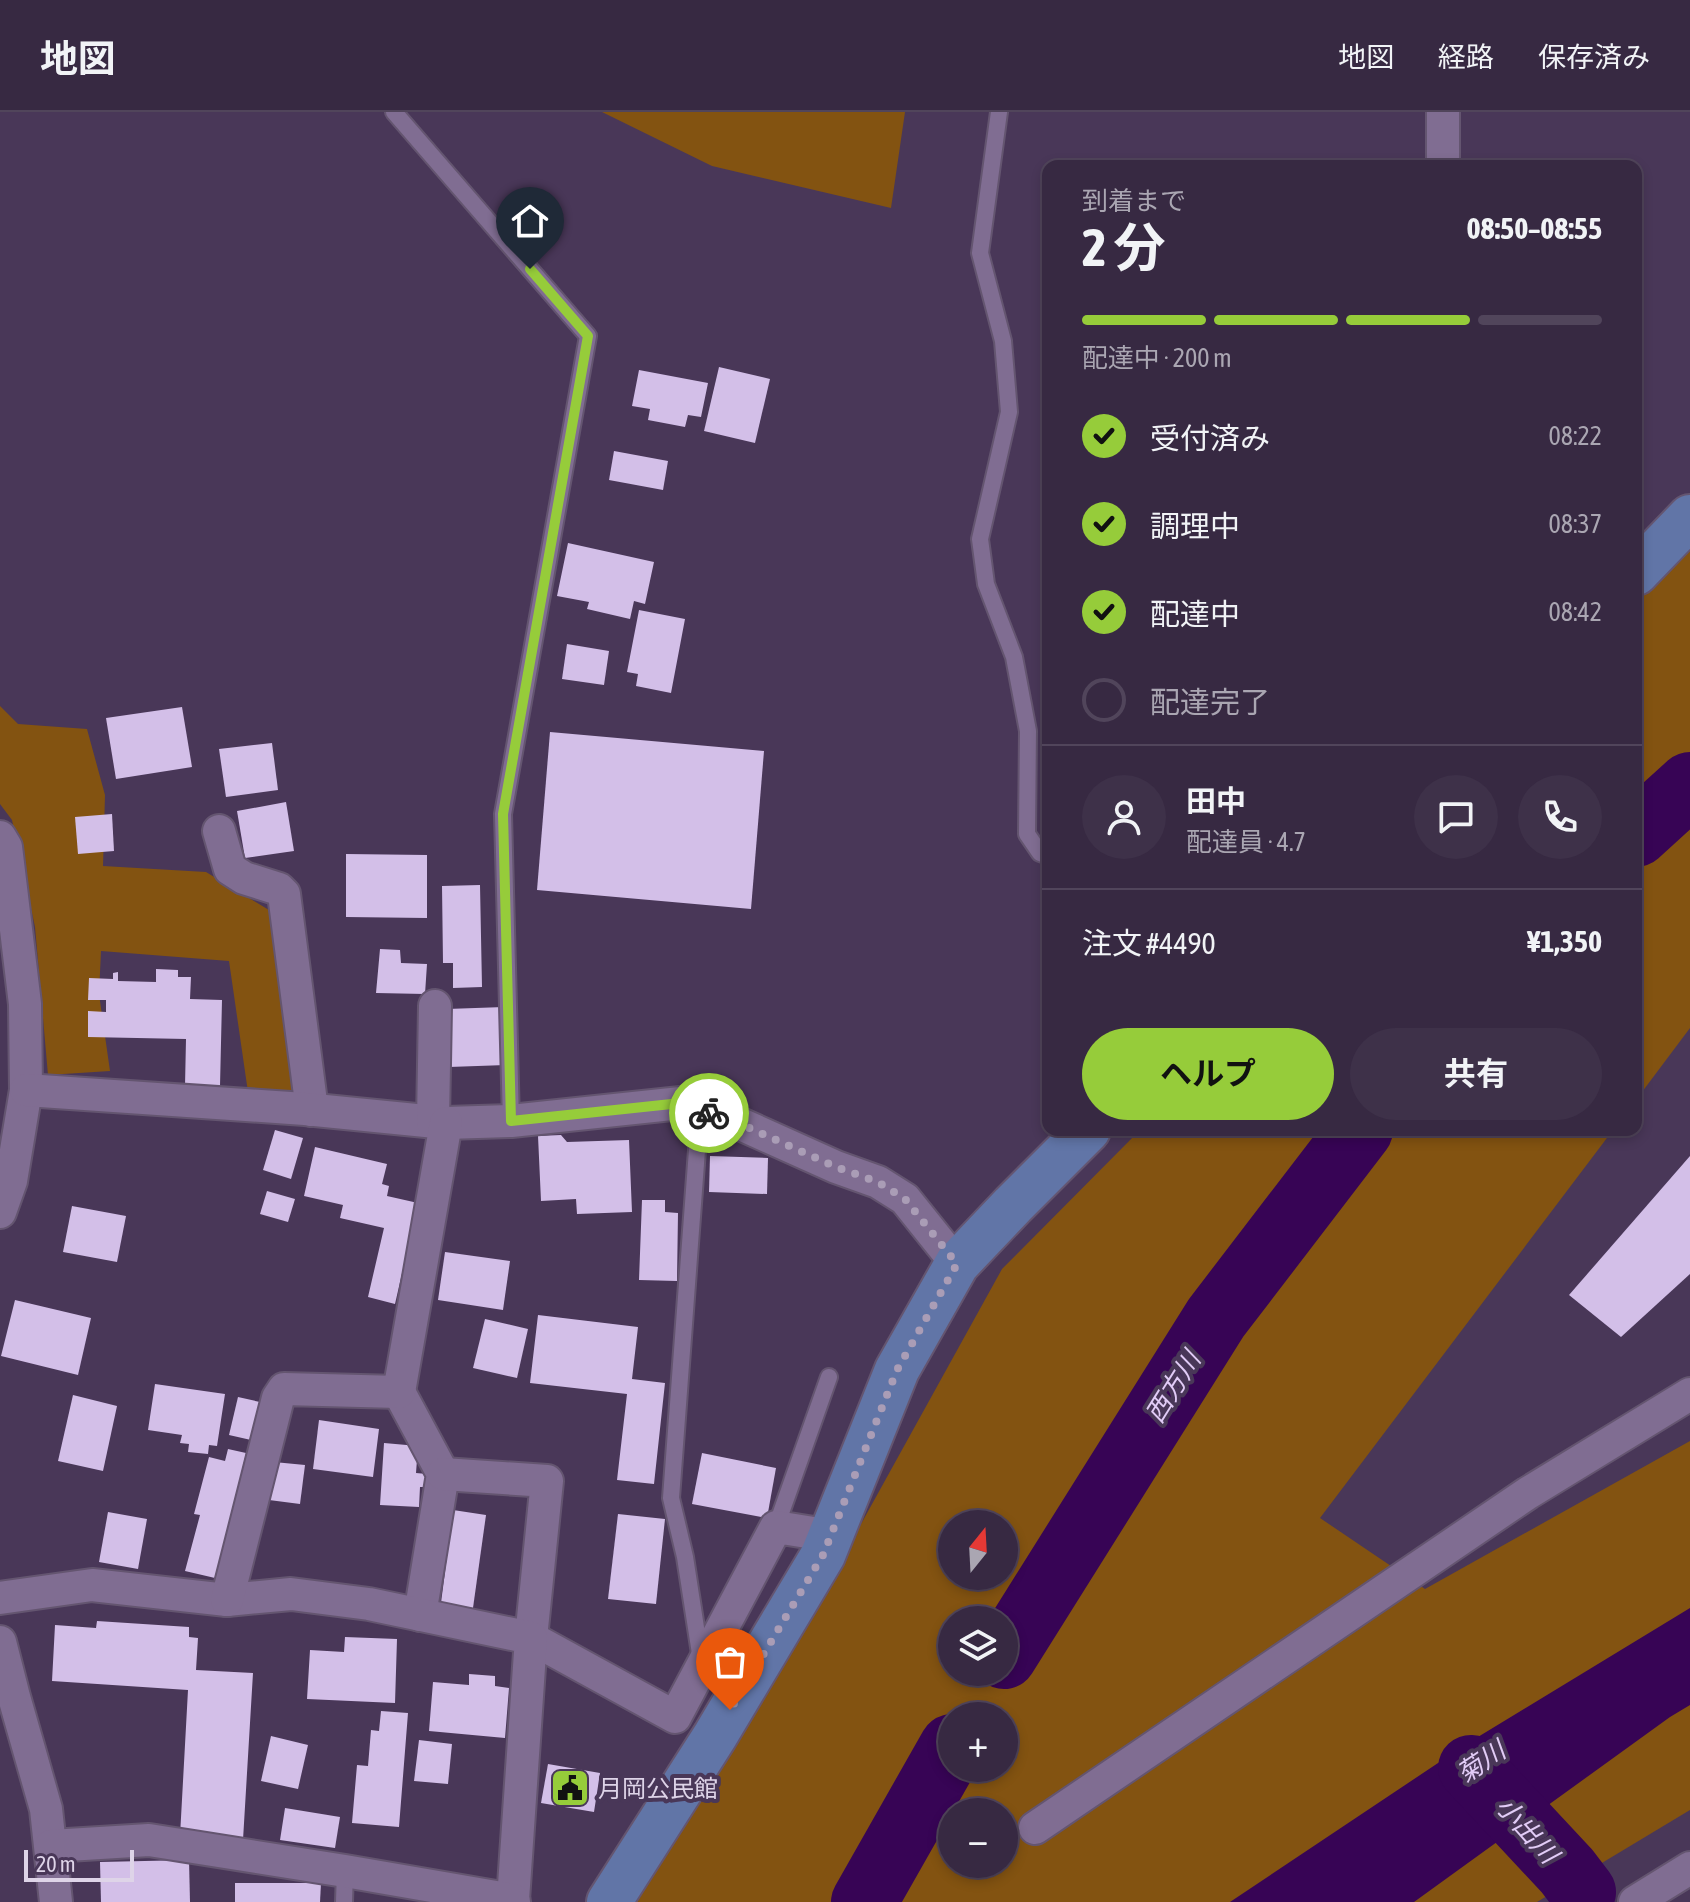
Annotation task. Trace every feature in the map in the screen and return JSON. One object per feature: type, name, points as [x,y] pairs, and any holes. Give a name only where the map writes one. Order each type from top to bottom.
[{"type":"street","points":[[1443,112],[1443,160]]},
{"type":"street","points":[[1642,567],[1690,517]]},
{"type":"street","points":[[219,831],[230,869],[244,878],[279,889],[284,894],[312,1110]]},
{"type":"street","points":[[0,837],[6,847],[25,1004],[26,1090],[11,1181],[0,1212]]},
{"type":"street","points":[[420,1615],[443,1474],[399,1392],[439,1123],[435,1006]]},
{"type":"street","points":[[26,1090],[312,1110],[439,1123],[511,1121],[681,1103],[736,1122],[836,1167],[878,1182],[905,1199],[957,1264]]},
{"type":"street","points":[[609,1902],[715,1736],[823,1555],[897,1370],[957,1264],[1082,1136]]},
{"type":"street","points":[[227,1600],[278,1398],[284,1389],[399,1392]]},
{"type":"street","points":[[1035,1828],[1515,1502],[1690,1394]]},
{"type":"street","points":[[51,1846],[149,1840],[344,1886],[514,1901],[531,1638],[547,1481],[443,1474]]},
{"type":"street","points":[[0,1598],[92,1585],[227,1600],[291,1594],[369,1604],[531,1638],[675,1717],[776,1527],[832,1536]]},
{"type":"street","points":[[0,1642],[46,1809],[51,1846],[51,1901]]},
{"type":"street","points":[[1635,1902],[1690,1868]]},
{"type":"lane","points":[[394,112],[588,336],[503,814],[511,1121]]},
{"type":"lane","points":[[999,112],[980,253],[1003,341],[1009,412],[980,539],[986,584],[1014,657],[1028,731],[1027,834],[1042,854]]},
{"type":"lane","points":[[700,1110],[671,1498],[685,1557],[702,1666]]},
{"type":"lane","points":[[776,1527],[829,1377]]},
{"type":"shaded area","points":[[602,112],[905,112],[891,208],[712,166]]},
{"type":"shaded area","points":[[1690,543],[1690,1028],[1642,1092],[1642,595]]},
{"type":"shaded area","points":[[0,706],[18,724],[87,729],[105,795],[103,866],[206,872],[269,910],[311,1095],[250,1106],[229,961],[101,951],[99,994],[110,1071],[48,1075],[35,927],[12,820],[0,804]]},
{"type":"shaded area","points":[[1134,1136],[1608,1136],[1320,1518],[1425,1589],[1690,1441],[1690,1810],[1537,1902],[631,1902],[788,1656],[1002,1269]]},
{"type":"water","name":"菊川","points":[[1690,1608],[1690,1705],[1414,1902],[1230,1902],[1468,1743]]},
{"type":"building","points":[[719,367],[770,379],[755,443],[704,431]]},
{"type":"building","points":[[639,370],[708,383],[701,417],[688,415],[685,427],[648,420],[650,409],[632,406]]},
{"type":"building","points":[[614,451],[668,461],[663,490],[609,480]]},
{"type":"building","points":[[568,543],[654,562],[645,604],[634,601],[630,619],[587,609],[589,602],[557,596]]},
{"type":"building","points":[[639,610],[685,619],[671,693],[636,686],[638,674],[627,672]]},
{"type":"building","points":[[567,644],[609,651],[604,685],[562,679]]},
{"type":"building","points":[[182,707],[192,767],[116,779],[106,718]]},
{"type":"building","points":[[550,732],[764,751],[751,909],[537,890]]},
{"type":"building","points":[[272,743],[278,790],[226,797],[219,749]]},
{"type":"building","points":[[286,802],[294,851],[245,858],[237,811]]},
{"type":"building","points":[[112,814],[114,851],[78,854],[75,817]]},
{"type":"building","points":[[346,854],[427,855],[427,918],[346,917]]},
{"type":"building","points":[[480,885],[482,987],[453,988],[453,963],[443,963],[442,886]]},
{"type":"building","points":[[380,949],[400,950],[401,963],[427,964],[425,994],[376,993]]},
{"type":"building","points":[[156,969],[178,970],[178,977],[191,977],[190,999],[222,1000],[220,1086],[185,1086],[186,1039],[88,1037],[88,1011],[106,1012],[106,1000],[88,1000],[89,978],[113,979],[113,973],[118,972],[118,981],[156,982]]},
{"type":"building","points":[[504,1007],[506,1065],[449,1067],[447,1009]]},
{"type":"building","points":[[275,1130],[303,1138],[291,1179],[263,1170]]},
{"type":"building","points":[[561,1135],[567,1142],[629,1140],[632,1212],[577,1214],[576,1199],[541,1201],[538,1136]]},
{"type":"building","points":[[315,1147],[387,1164],[382,1184],[389,1186],[387,1196],[418,1203],[395,1304],[368,1297],[384,1228],[340,1218],[343,1205],[304,1196]]},
{"type":"building","points":[[710,1156],[768,1158],[767,1194],[709,1192]]},
{"type":"building","points":[[1690,1156],[1690,1274],[1621,1337],[1569,1295]]},
{"type":"building","points":[[267,1191],[295,1199],[288,1222],[260,1214]]},
{"type":"building","points":[[642,1200],[665,1200],[665,1212],[678,1213],[677,1281],[639,1280]]},
{"type":"building","points":[[72,1206],[126,1216],[117,1262],[63,1252]]},
{"type":"building","points":[[445,1252],[510,1261],[503,1310],[438,1300]]},
{"type":"building","points":[[15,1300],[91,1318],[78,1375],[1,1356]]},
{"type":"building","points":[[538,1315],[638,1327],[632,1379],[665,1383],[654,1484],[617,1480],[627,1394],[530,1383]]},
{"type":"building","points":[[485,1319],[528,1329],[517,1378],[473,1368]]},
{"type":"building","points":[[155,1384],[225,1394],[217,1446],[209,1445],[208,1454],[188,1452],[189,1444],[180,1443],[182,1435],[148,1430]]},
{"type":"building","points":[[73,1395],[117,1406],[103,1471],[58,1461]]},
{"type":"building","points":[[238,1397],[260,1402],[251,1440],[229,1435]]},
{"type":"building","points":[[319,1420],[379,1429],[373,1477],[313,1469]]},
{"type":"building","points":[[384,1443],[418,1446],[416,1473],[427,1474],[427,1487],[420,1487],[419,1507],[380,1505]]},
{"type":"building","points":[[228,1449],[246,1453],[243,1466],[250,1469],[237,1519],[231,1518],[215,1578],[185,1571],[200,1515],[194,1514],[209,1457],[225,1461]]},
{"type":"building","points":[[702,1453],[776,1468],[767,1518],[692,1504]]},
{"type":"building","points":[[274,1462],[305,1465],[300,1504],[269,1500]]},
{"type":"building","points":[[453,1510],[486,1515],[473,1608],[441,1603]]},
{"type":"building","points":[[108,1512],[147,1519],[138,1569],[99,1562]]},
{"type":"building","points":[[618,1514],[665,1519],[656,1604],[608,1599]]},
{"type":"building","points":[[97,1621],[189,1627],[189,1637],[198,1638],[196,1670],[253,1673],[243,1840],[180,1836],[188,1690],[52,1681],[55,1625],[96,1628]]},
{"type":"building","points":[[345,1637],[397,1639],[395,1703],[307,1699],[310,1650],[344,1652]]},
{"type":"building","points":[[469,1674],[495,1676],[495,1686],[509,1688],[505,1738],[429,1731],[433,1682],[469,1685]]},
{"type":"building","points":[[381,1711],[408,1713],[399,1827],[352,1823],[357,1765],[368,1766],[371,1730],[379,1731]]},
{"type":"building","points":[[271,1736],[308,1745],[298,1789],[261,1781]]},
{"type":"building","points":[[419,1740],[452,1744],[448,1784],[414,1781]]},
{"type":"building","name":"月岡公民館","points":[[548,1764],[600,1773],[594,1812],[541,1803]]},
{"type":"building","points":[[285,1808],[340,1817],[335,1848],[280,1840]]},
{"type":"building","points":[[189,1860],[190,1902],[101,1902],[100,1862]]},
{"type":"building","points":[[235,1883],[321,1883],[320,1902],[235,1902]]},
{"type":"waterway","name":"西方川","points":[[1642,829],[1690,785]]},
{"type":"waterway","name":"西方川","points":[[1018,1634],[1216,1318],[1355,1136]]},
{"type":"waterway","name":"小出川","points":[[1471,1768],[1583,1892]]},
{"type":"waterway","name":"西方川","points":[[864,1902],[938,1772]]},
{"type":"way so far","points":[[709,1113],[878,1182],[905,1199],[957,1264],[897,1370],[823,1555],[730,1710]]},
{"type":"place","name":"月岡公民館","points":[[570,1788]]},
{"type":"route","points":[[530,269],[588,336],[503,814],[511,1121],[681,1103],[709,1113]]}]
